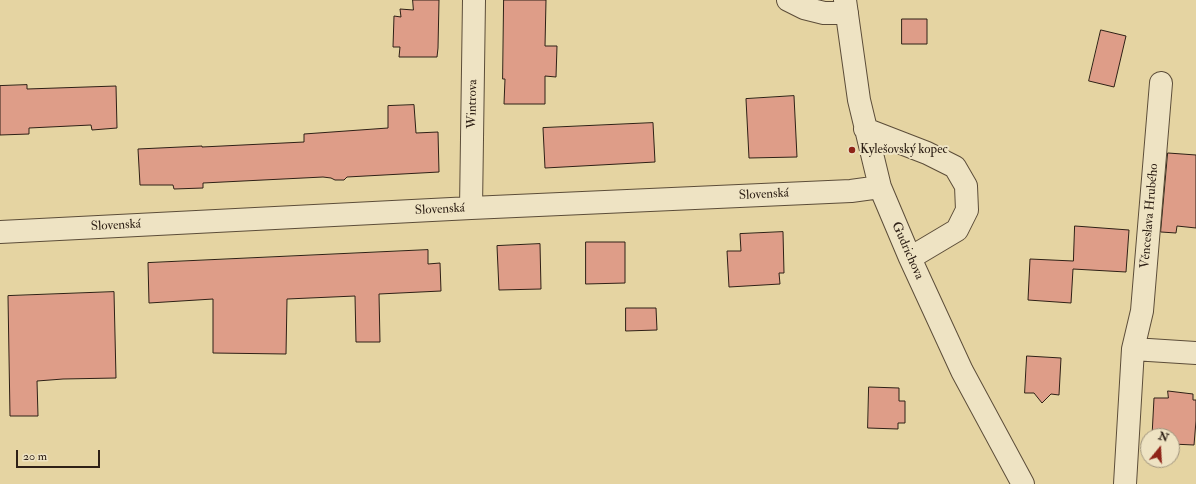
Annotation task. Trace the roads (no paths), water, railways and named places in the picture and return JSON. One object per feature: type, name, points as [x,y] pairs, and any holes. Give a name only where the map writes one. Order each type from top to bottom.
[{"type":"street","name":"Wintrova","points":[[471,208],[474,0]]},
{"type":"street","points":[[788,0],[804,8],[824,13],[846,6]]},
{"type":"street","name":"Gudrichova","points":[[846,6],[859,100],[880,187],[910,258],[962,371],[1023,484]]},
{"type":"street","name":"Věnceslava Hrubého","points":[[1125,484],[1133,349],[1142,311],[1161,82]]},
{"type":"street","points":[[865,129],[927,152],[955,167],[966,186],[967,210],[957,230],[910,258]]},
{"type":"street","name":"Slovenská","points":[[0,232],[471,208],[851,191],[880,187]]},
{"type":"street","points":[[1133,349],[1196,352]]},
{"type":"place","name":"Kylešovský kopec","points":[[852,150]]}]
